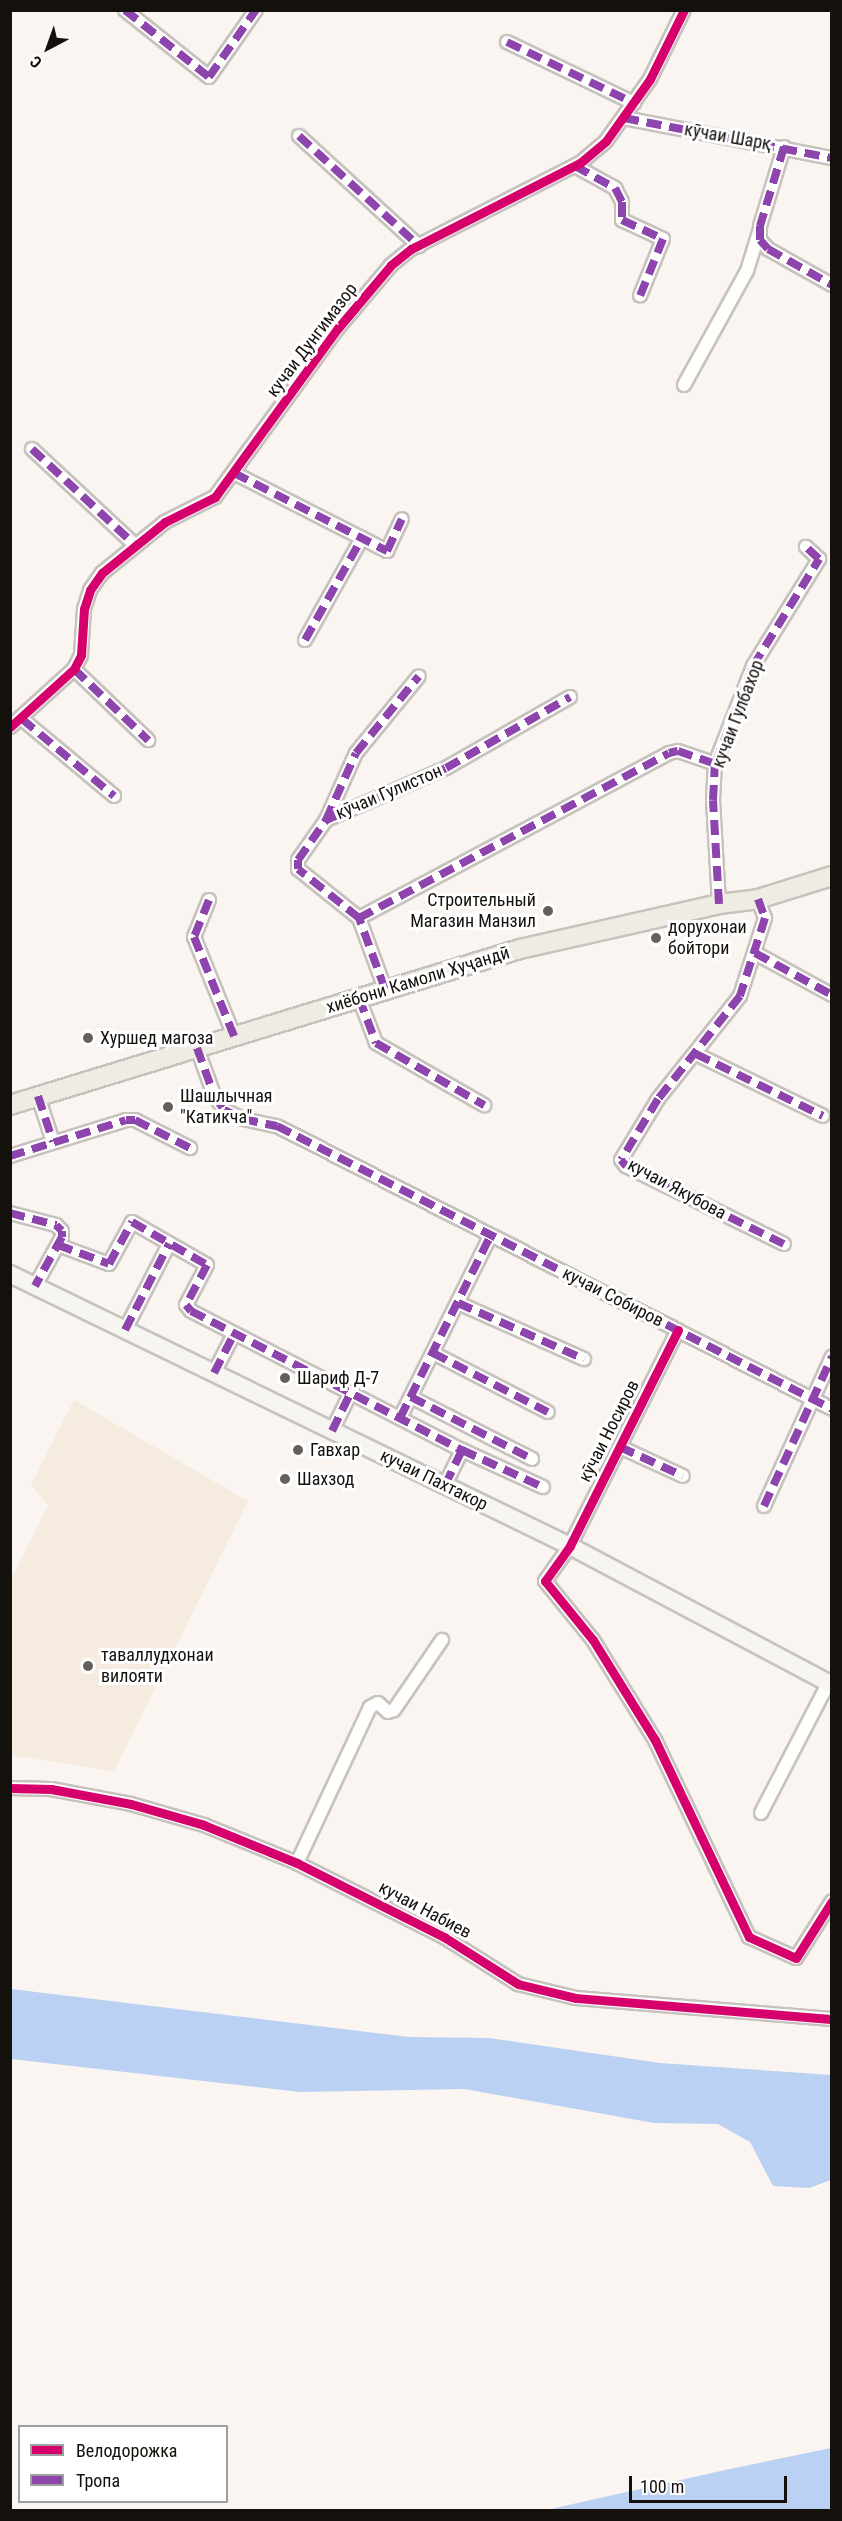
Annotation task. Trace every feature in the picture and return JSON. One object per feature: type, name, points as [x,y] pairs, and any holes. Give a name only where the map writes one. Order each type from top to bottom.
[{"type":"main road","name":"хиёбони Камоли Хуҷандӣ","points":[[10,1105],[520,949],[719,904],[758,898],[831,876]]},
{"type":"main road","name":"кучаи Пахтакор","points":[[10,1274],[570,1546],[830,1684]]},
{"type":"street","points":[[125,10],[209,77],[256,10]]},
{"type":"street","name":"кучаи Дунгимазор","points":[[10,727],[74,669],[81,655],[90,590],[134,544],[165,522],[203,506],[234,473],[338,328],[391,265],[419,246],[575,166],[606,141],[634,103],[684,10]]},
{"type":"street","points":[[507,42],[634,103]]},
{"type":"street","name":"кӯчаи Шарқ","points":[[624,118],[784,147],[831,158]]},
{"type":"street","points":[[299,136],[419,246]]},
{"type":"street","points":[[684,385],[747,271],[784,147]]},
{"type":"street","points":[[575,166],[615,188],[622,202],[622,220],[663,239],[640,296]]},
{"type":"street","points":[[760,231],[760,240],[768,249],[831,285]]},
{"type":"street","points":[[32,449],[134,544]]},
{"type":"street","points":[[234,473],[387,551],[402,519]]},
{"type":"street","points":[[305,640],[362,538]]},
{"type":"street","name":"кучаи Гулбахор","points":[[719,904],[713,800],[715,764],[753,666],[819,559],[806,547]]},
{"type":"street","points":[[74,669],[148,740]]},
{"type":"street","points":[[326,820],[356,753],[419,676]]},
{"type":"street","name":"кӯчаи Гулистон","points":[[359,918],[298,869],[298,860],[326,820],[446,768],[570,697]]},
{"type":"street","points":[[21,719],[114,796]]},
{"type":"street","points":[[385,989],[359,918],[669,753],[678,751],[715,764]]},
{"type":"street","name":"кучаи Якубова","points":[[758,898],[765,918],[740,996],[658,1099],[621,1160],[626,1166],[784,1244]]},
{"type":"street","points":[[209,900],[194,937],[234,1036]]},
{"type":"street","points":[[755,953],[831,995]]},
{"type":"street","points":[[359,998],[376,1042],[484,1105]]},
{"type":"street","name":"кучаи Собиров","points":[[197,1048],[213,1095],[224,1110],[243,1119],[277,1126],[831,1409]]},
{"type":"street","points":[[696,1054],[824,1116]]},
{"type":"street","points":[[38,1096],[53,1142]]},
{"type":"street","points":[[10,1156],[126,1120],[135,1120],[190,1148]]},
{"type":"street","points":[[10,1213],[56,1225],[62,1231],[58,1245],[35,1286]]},
{"type":"street","points":[[58,1245],[109,1264],[132,1222],[207,1265],[186,1305],[234,1334],[462,1450],[543,1487]]},
{"type":"street","points":[[400,1418],[492,1235]]},
{"type":"street","points":[[125,1330],[170,1244]]},
{"type":"street","points":[[458,1303],[584,1359]]},
{"type":"street","name":"кӯчаи Носиров","points":[[678,1330],[570,1546],[545,1581],[593,1640],[655,1740],[749,1937],[796,1958],[831,1900]]},
{"type":"street","points":[[214,1373],[234,1334]]},
{"type":"street","points":[[433,1353],[548,1412]]},
{"type":"street","points":[[764,1506],[831,1357]]},
{"type":"street","points":[[332,1431],[351,1392]]},
{"type":"street","points":[[411,1397],[532,1459]]},
{"type":"street","points":[[620,1447],[683,1476]]},
{"type":"street","points":[[445,1485],[462,1450]]},
{"type":"street","points":[[297,1863],[370,1707],[378,1703],[388,1712],[394,1710],[442,1640]]},
{"type":"street","name":"кучаи Пахтакор","points":[[761,1813],[830,1684]]},
{"type":"street","name":"кучаи Набиев","points":[[10,1788],[51,1789],[131,1804],[204,1825],[297,1863],[444,1937],[518,1984],[576,1998],[831,2019]]},
{"type":"shaded area","name":"таваллудхонаи вилояти","points":[[74,1400],[248,1501],[114,1771],[15,1756],[11,1752],[11,1580],[48,1505],[31,1485]]},
{"type":"water","points":[[11,1989],[409,2037],[489,2038],[660,2063],[831,2075],[831,2180],[809,2188],[773,2186],[750,2142],[718,2124],[654,2123],[464,2089],[300,2092],[11,2059]]},
{"type":"water","points":[[831,2448],[831,2510],[546,2510],[725,2470]]},
{"type":"marked path","points":[[125,10],[209,77],[256,10]]},
{"type":"marked path","points":[[507,42],[634,103]]},
{"type":"marked path","points":[[624,118],[832,158]]},
{"type":"marked path","points":[[299,136],[419,246]]},
{"type":"marked path","points":[[784,147],[760,226],[760,240],[768,249],[832,285]]},
{"type":"marked path","points":[[575,166],[615,188],[622,202],[622,220],[663,239],[640,296]]},
{"type":"marked path","points":[[32,449],[134,544]]},
{"type":"marked path","points":[[234,473],[387,551],[402,519]]},
{"type":"marked path","points":[[305,640],[362,538]]},
{"type":"marked path","points":[[719,904],[713,800],[715,764],[753,666],[819,559],[806,547]]},
{"type":"marked path","points":[[74,669],[148,740]]},
{"type":"marked path","points":[[326,820],[356,753],[419,676]]},
{"type":"marked path","points":[[359,918],[298,869],[298,860],[326,820],[446,768],[570,697]]},
{"type":"marked path","points":[[22,719],[114,796]]},
{"type":"marked path","points":[[385,989],[359,918],[669,753],[678,751],[715,764]]},
{"type":"marked path","points":[[758,899],[765,918],[740,996],[658,1099],[621,1160],[626,1166],[784,1244]]},
{"type":"marked path","points":[[209,900],[194,937],[234,1036]]},
{"type":"marked path","points":[[755,953],[832,995]]},
{"type":"marked path","points":[[359,998],[376,1043],[484,1105]]},
{"type":"marked path","points":[[197,1048],[214,1095],[224,1110],[243,1119],[277,1126],[832,1409]]},
{"type":"marked path","points":[[696,1054],[823,1116]]},
{"type":"marked path","points":[[38,1096],[53,1142]]},
{"type":"marked path","points":[[10,1156],[126,1120],[135,1120],[190,1148]]},
{"type":"marked path","points":[[10,1213],[56,1225],[62,1231],[62,1237],[35,1286]]},
{"type":"marked path","points":[[58,1245],[109,1264],[132,1222],[207,1265],[186,1305],[191,1311],[462,1450],[543,1487]]},
{"type":"marked path","points":[[400,1418],[491,1235]]},
{"type":"marked path","points":[[125,1330],[169,1244]]},
{"type":"marked path","points":[[458,1303],[584,1359]]},
{"type":"marked path","points":[[214,1373],[234,1334]]},
{"type":"marked path","points":[[433,1353],[548,1412]]},
{"type":"marked path","points":[[764,1506],[832,1357]]},
{"type":"marked path","points":[[332,1431],[351,1392]]},
{"type":"marked path","points":[[411,1397],[532,1459]]},
{"type":"marked path","points":[[620,1447],[683,1476]]},
{"type":"marked path","points":[[445,1485],[462,1450]]},
{"type":"cycle path","points":[[10,727],[74,669],[81,655],[84,609],[90,590],[102,573],[165,522],[215,497],[338,328],[391,265],[411,249],[580,163],[606,141],[650,79],[684,10]]},
{"type":"cycle path","points":[[678,1330],[570,1546],[545,1581],[593,1640],[655,1740],[749,1937],[796,1958],[832,1901]]},
{"type":"cycle path","points":[[10,1788],[51,1789],[131,1804],[204,1825],[297,1863],[444,1937],[518,1984],[576,1998],[832,2019]]},
{"type":"place","name":"Строительный Магазин Манзил","points":[[548,911]]},
{"type":"place","name":"дорухонаи бойтори","points":[[656,938]]},
{"type":"place","name":"Хуршед магоза","points":[[88,1038]]},
{"type":"place","name":"Шашлычная \"Катикча\"","points":[[168,1107]]},
{"type":"place","name":"Шариф Д-7","points":[[285,1378]]},
{"type":"place","name":"Гавхар","points":[[298,1450]]},
{"type":"place","name":"Шахзод","points":[[285,1479]]},
{"type":"place","name":"таваллудхонаи вилояти","points":[[88,1666]]}]
